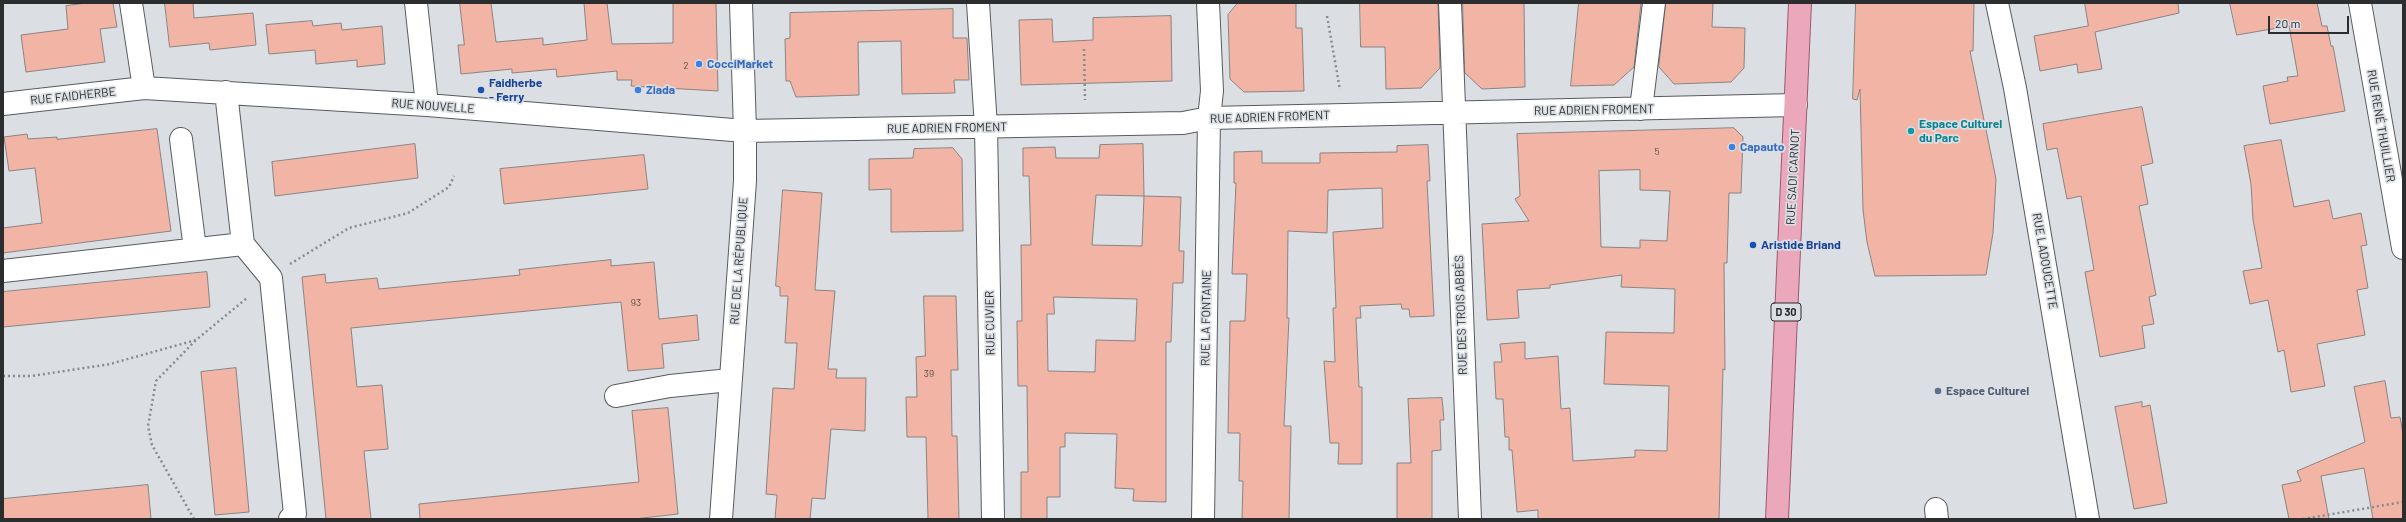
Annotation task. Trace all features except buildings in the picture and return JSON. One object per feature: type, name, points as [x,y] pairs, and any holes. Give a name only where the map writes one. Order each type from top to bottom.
[{"type":"main road","name":"RUE SADI CARNOT","points":[[1777,519],[1800,3]]},
{"type":"street","points":[[131,3],[144,88]]},
{"type":"street","points":[[416,3],[427,105]]},
{"type":"street","name":"RUE DE LA RÉPUBLIQUE","points":[[721,519],[745,181],[741,3]]},
{"type":"street","name":"RUE CUVIER","points":[[978,3],[986,127],[993,519]]},
{"type":"street","name":"RUE LA FONTAINE","points":[[1203,519],[1209,118],[1212,91],[1208,3]]},
{"type":"street","name":"RUE DES TROIS ABBÉS","points":[[1450,3],[1470,519]]},
{"type":"street","points":[[1641,109],[1654,3]]},
{"type":"street","name":"RUE LADOUCETTE","points":[[1997,3],[2020,119],[2088,519]]},
{"type":"street","name":"RUE RENÉ THUILLIER","points":[[2360,3],[2403,248]]},
{"type":"street","name":"RUE NOUVELLE","points":[[144,88],[427,105],[745,131]]},
{"type":"street","name":"RUE FAIDHERBE","points":[[3,104],[144,88]]},
{"type":"street","points":[[226,92],[243,244],[271,278],[295,514],[290,519]]},
{"type":"street","name":"RUE ADRIEN FROMENT","points":[[745,131],[1183,123],[1209,118],[1796,105]]},
{"type":"street","points":[[181,139],[195,249]]},
{"type":"street","points":[[3,271],[243,244]]},
{"type":"street","points":[[616,396],[670,386],[730,380]]},
{"type":"path","points":[[1327,16],[1340,89],[1341,115]]},
{"type":"path","points":[[1084,49],[1086,125]]},
{"type":"path","points":[[194,519],[152,444],[148,426],[156,381],[196,340],[271,278],[308,251],[349,228],[408,213],[449,187],[454,176]]},
{"type":"path","points":[[3,376],[32,376],[110,364],[196,340]]},
{"type":"path","points":[[2303,519],[2403,502]]},
{"type":"place","name":"CocciMarket","points":[[699,64]]},
{"type":"place","name":"Faidherbe - Ferry","points":[[481,90]]},
{"type":"place","name":"Ziada","points":[[638,90]]},
{"type":"place","name":"Espace Culturel du Parc","points":[[1911,131]]},
{"type":"place","name":"Capauto","points":[[1732,147]]},
{"type":"place","name":"Aristide Briand","points":[[1753,245]]},
{"type":"place","name":"Espace Culturel","points":[[1938,391]]}]
